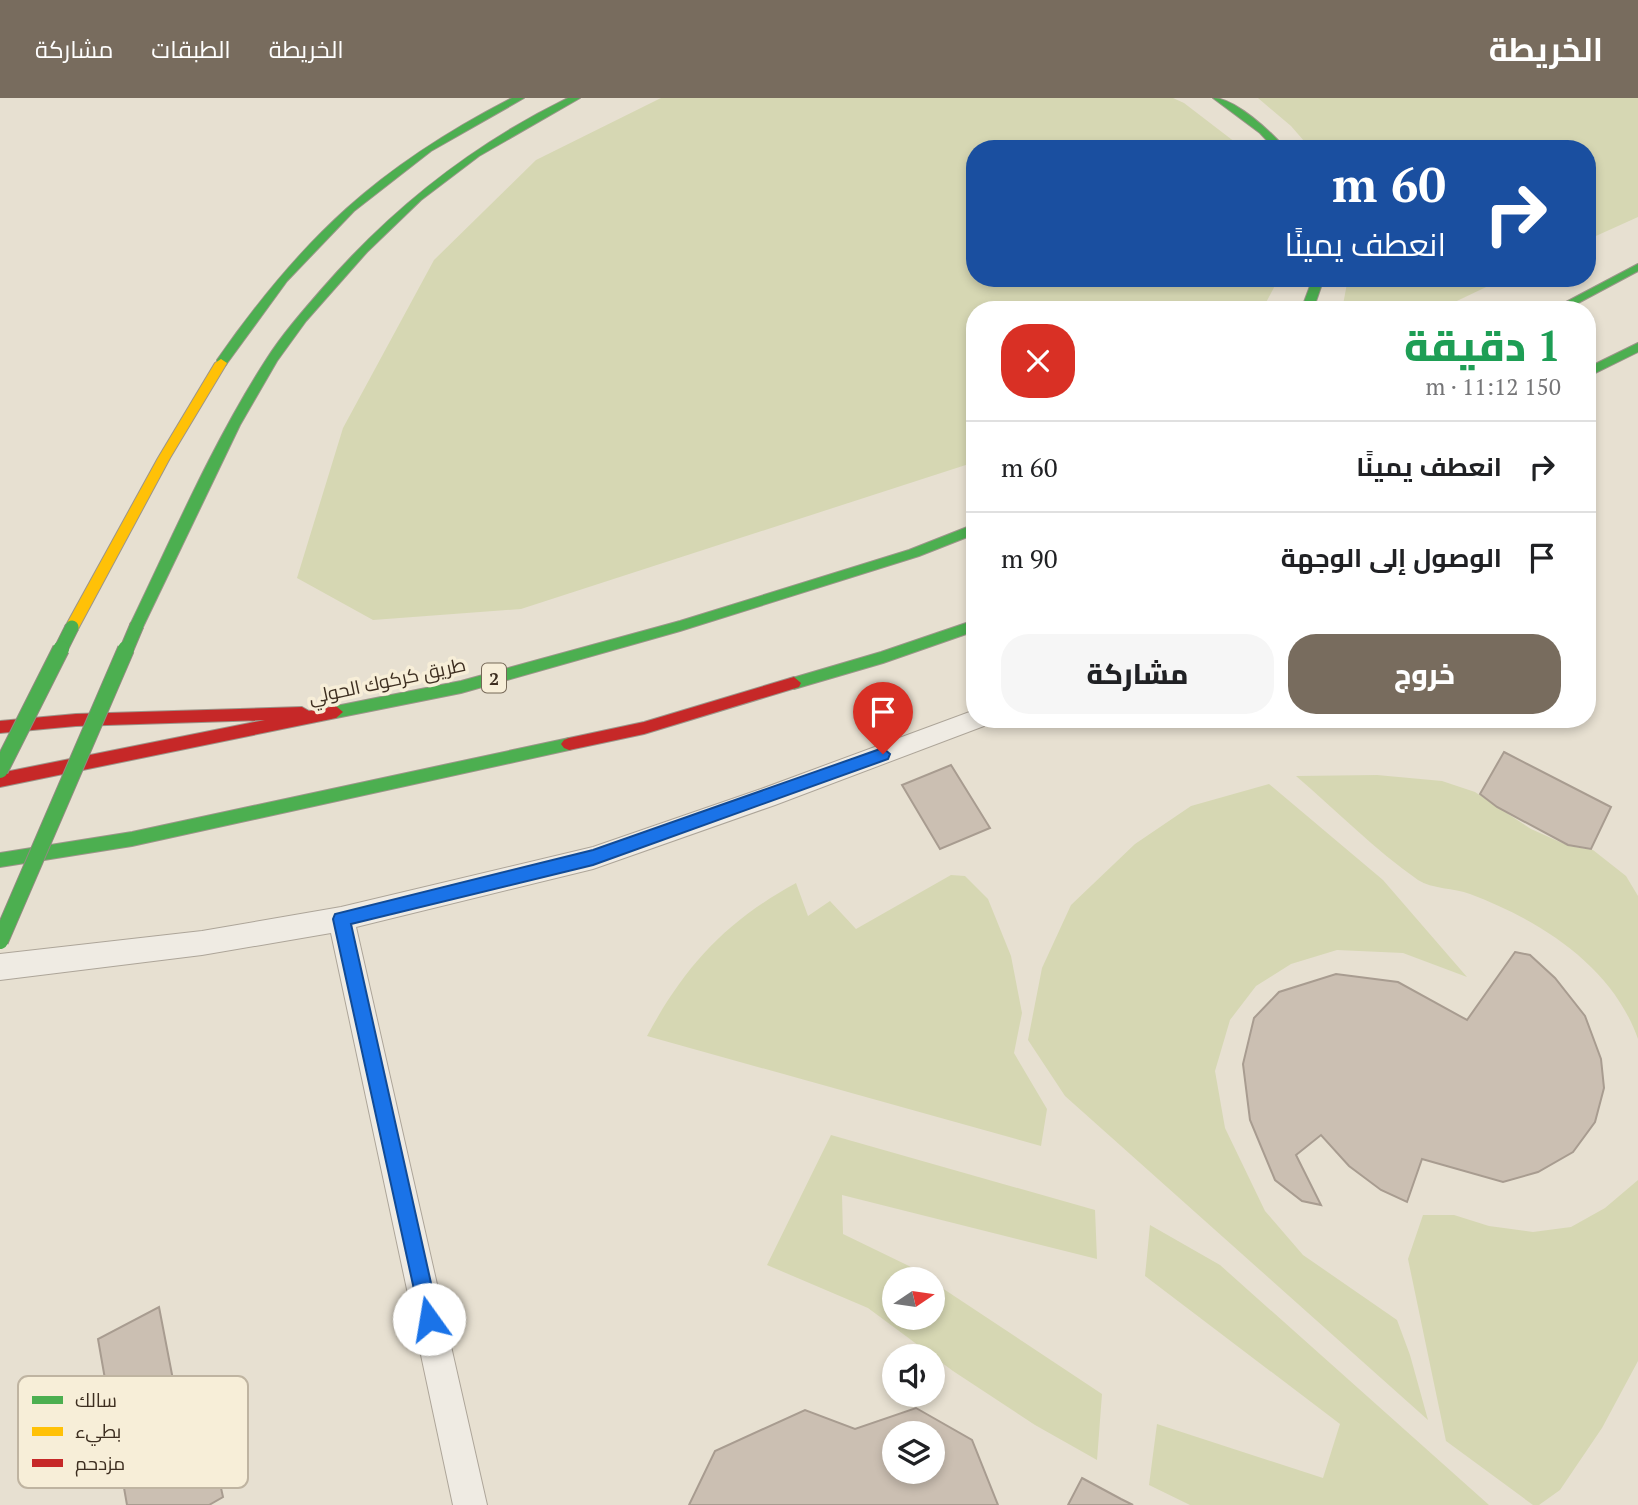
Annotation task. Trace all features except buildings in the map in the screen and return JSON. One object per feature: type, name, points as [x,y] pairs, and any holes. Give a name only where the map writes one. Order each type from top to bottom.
[{"type":"main road","points":[[0,770],[72,627],[202,395],[266,298],[302,254],[343,214],[400,166],[463,125],[519,98]]},
{"type":"main road","points":[[0,942],[137,625],[262,374],[306,313],[373,237],[426,187],[488,143],[575,98]]},
{"type":"main road","points":[[1218,98],[1255,124],[1272,140]]},
{"type":"main road","points":[[1573,301],[1638,267]]},
{"type":"main road","points":[[1596,368],[1638,347]]},
{"type":"main road","name":"طريق كركوك الحولي","points":[[0,780],[461,687],[680,626],[914,553],[966,533]]},
{"type":"main road","points":[[0,860],[145,836],[644,728],[883,657],[966,628]]},
{"type":"main road","points":[[0,727],[76,720],[335,713]]},
{"type":"lane","points":[[0,967],[202,943],[341,919],[593,858],[766,798],[966,723]]},
{"type":"lane","points":[[341,919],[470,1505]]},
{"type":"green space","points":[[661,98],[1173,98],[1184,103],[1232,140],[966,140],[966,287],[1274,287],[1267,301],[966,301],[966,465],[521,609],[373,620],[297,578],[343,428],[434,260],[536,160]]},
{"type":"green space","points":[[1258,98],[1638,98],[1638,217],[1596,236],[1596,140],[1303,140]]},
{"type":"green space","points":[[1346,287],[1486,287],[1457,301],[1344,301]]},
{"type":"green space","points":[[1377,775],[1442,781],[1475,792],[1531,829],[1569,846],[1593,850],[1626,876],[1638,896],[1638,1039],[1626,1013],[1610,989],[1592,967],[1570,948],[1522,917],[1496,905],[1470,894],[1418,880],[1371,843],[1296,776]]},
{"type":"green space","points":[[1269,784],[1383,880],[1467,977],[1403,953],[1337,950],[1291,964],[1256,986],[1230,1020],[1215,1071],[1225,1128],[1265,1211],[1303,1255],[1397,1320],[1428,1420],[1065,1096],[1028,1040],[1042,968],[1071,905],[1135,844],[1191,806]]},
{"type":"green space","points":[[951,875],[965,876],[988,899],[1011,956],[1022,1013],[1014,1053],[1047,1109],[1041,1146],[647,1036],[676,988],[709,948],[748,914],[796,883],[808,916],[830,901],[856,929]]},
{"type":"green space","points":[[831,1135],[1095,1210],[1097,1259],[842,1195],[843,1234],[911,1267],[882,1267],[882,1318],[868,1308],[767,1265]]},
{"type":"green space","points":[[1638,1180],[1638,1361],[1602,1428],[1560,1490],[1539,1505],[1533,1505],[1446,1441],[1408,1259],[1423,1215],[1454,1215],[1489,1226],[1533,1232],[1571,1227],[1605,1208]]},
{"type":"green space","points":[[1150,1225],[1220,1265],[1489,1505],[1190,1505],[1149,1485],[1157,1424],[1323,1478],[1340,1424],[1145,1276]]},
{"type":"green space","points":[[945,1290],[1102,1394],[1097,1460],[1035,1425],[945,1365],[945,1344],[917,1344],[898,1330],[945,1330]]},
{"type":"traffic: fast","points":[[221,363],[283,279],[350,208],[428,149],[519,98]]},
{"type":"traffic: fast","points":[[137,625],[234,425],[271,361],[302,318],[363,249],[446,175],[507,134],[575,98]]},
{"type":"traffic: fast","points":[[1218,98],[1272,140]]},
{"type":"traffic: fast","points":[[1573,301],[1638,267]]},
{"type":"traffic: fast","points":[[1310,301],[1316,287]]},
{"type":"traffic: fast","points":[[1596,368],[1638,347]]},
{"type":"traffic: fast","points":[[336,712],[461,687],[680,626],[914,553],[966,533]]},
{"type":"traffic: fast","points":[[0,941],[137,625]]},
{"type":"traffic: fast","points":[[0,770],[72,627]]},
{"type":"traffic: fast","points":[[794,683],[883,657],[966,628]]},
{"type":"traffic: fast","points":[[0,860],[132,839],[569,744]]},
{"type":"traffic: slow","points":[[72,627],[164,458],[221,363]]},
{"type":"traffic: jam","points":[[569,744],[644,728],[794,683]]},
{"type":"traffic: jam","points":[[0,780],[336,712]]},
{"type":"traffic: jam","points":[[0,727],[76,720],[302,713]]},
{"type":"route","points":[[429,1319],[341,919],[593,858],[883,754]]}]
